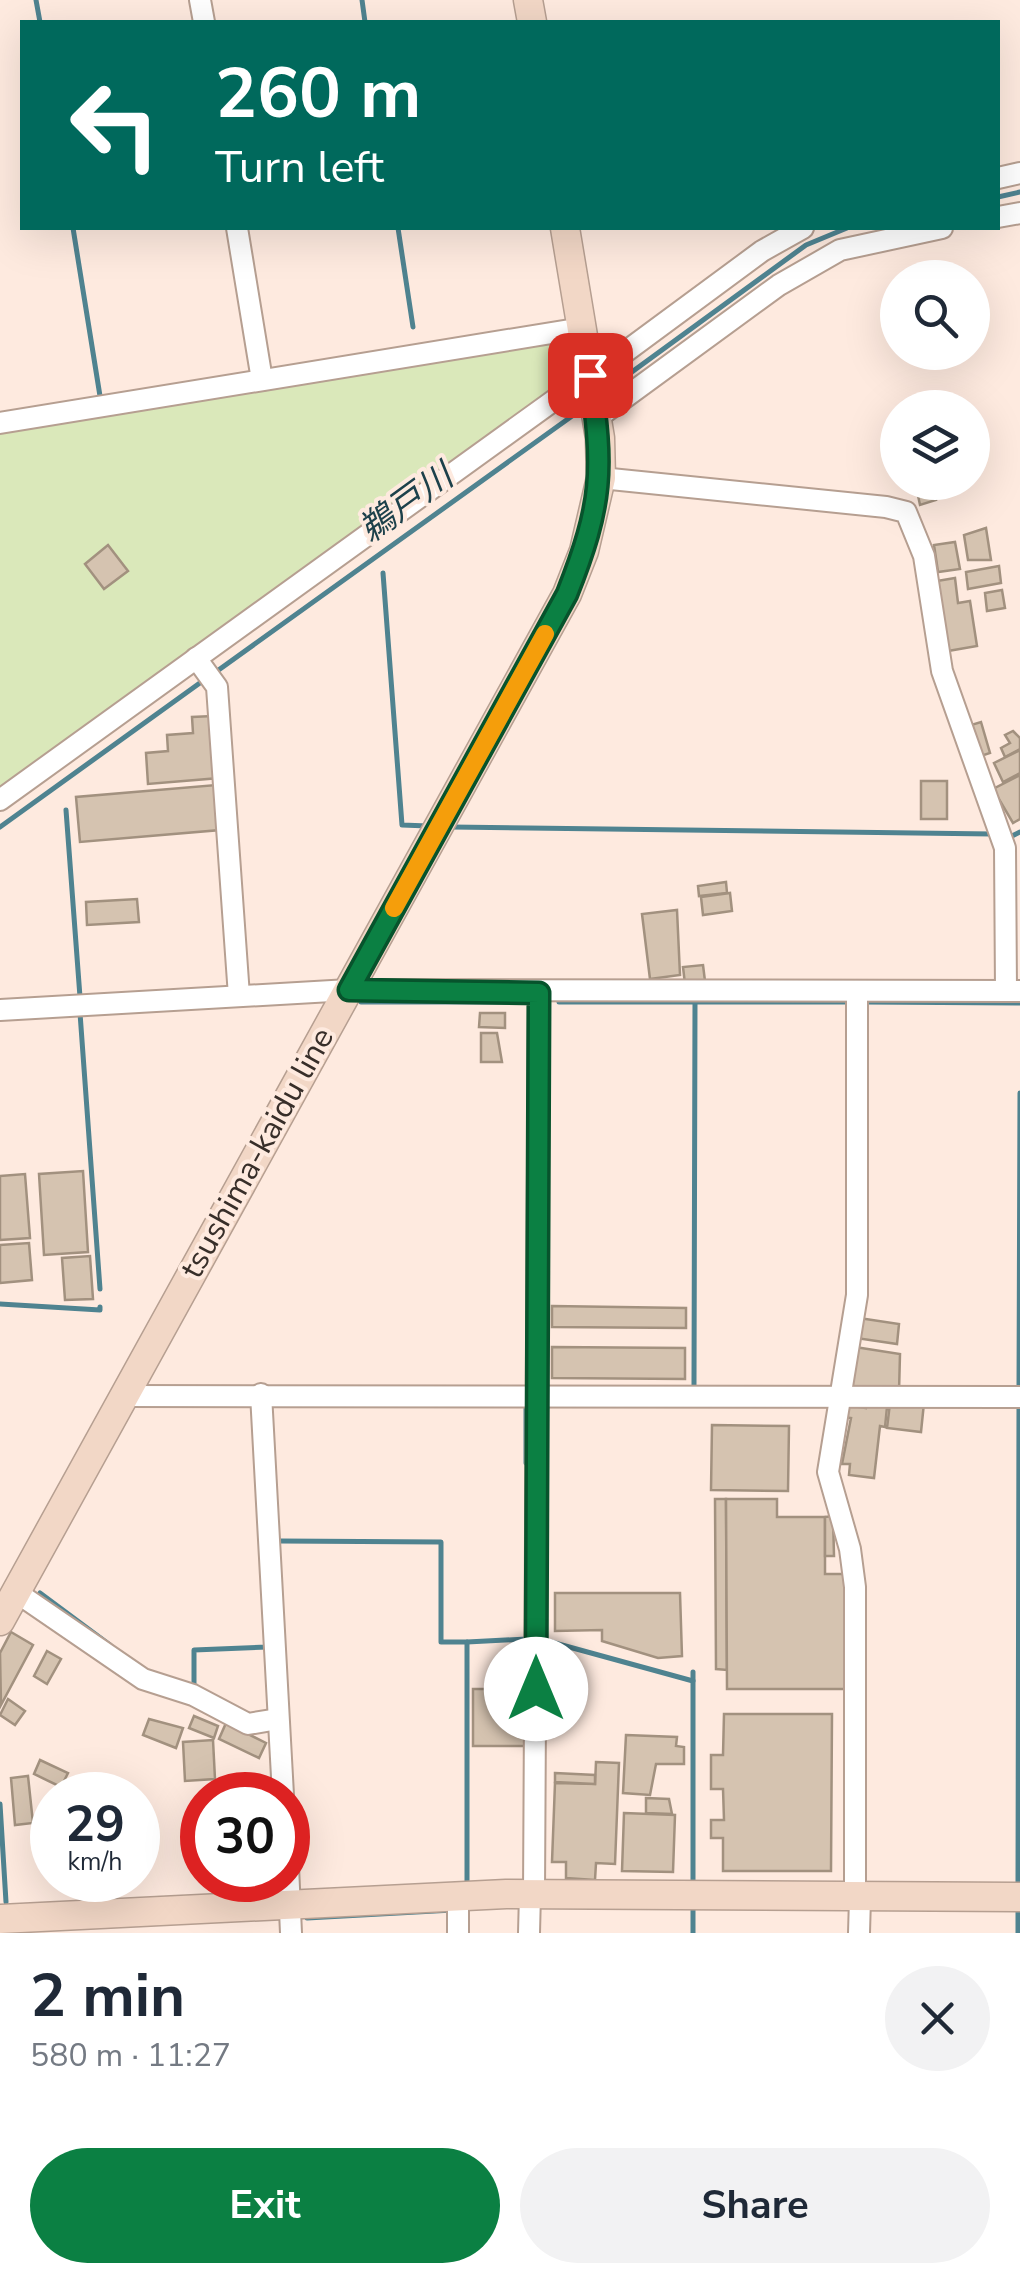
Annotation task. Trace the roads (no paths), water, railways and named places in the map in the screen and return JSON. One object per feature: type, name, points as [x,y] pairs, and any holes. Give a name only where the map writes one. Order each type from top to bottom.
[{"type":"main road","name":"tsushima-kaidu line","points":[[0,1621],[567,594],[584,550],[600,478],[596,417],[565,230]]},
{"type":"main road","points":[[7,1923],[291,1919],[458,1896],[532,1894],[1020,1897]]},
{"type":"street","points":[[237,230],[262,380]]},
{"type":"street","points":[[0,800],[590,379],[762,251],[799,230]]},
{"type":"street","points":[[596,417],[779,285],[840,250],[933,230]]},
{"type":"street","points":[[0,423],[582,328]]},
{"type":"street","points":[[0,1010],[349,990],[1013,991],[1013,845],[942,671],[924,556],[906,512],[886,506],[600,478]]},
{"type":"street","points":[[198,661],[215,684],[239,996]]},
{"type":"street","points":[[857,992],[858,1295],[828,1472],[850,1549],[855,1588],[859,1933]]},
{"type":"street","points":[[530,1933],[539,993]]},
{"type":"street","points":[[261,1394],[281,1772]]},
{"type":"street","points":[[124,1396],[1020,1397]]},
{"type":"street","points":[[16,1592],[143,1679],[193,1695],[248,1724],[278,1719]]},
{"type":"street","points":[[458,1896],[458,1933]]},
{"type":"waterway","points":[[36,0],[40,20]]},
{"type":"waterway","points":[[362,0],[365,20]]},
{"type":"waterway","name":"鵜戸川","points":[[1000,197],[1020,192]]},
{"type":"waterway","points":[[73,230],[100,396]]},
{"type":"waterway","points":[[398,230],[413,327]]},
{"type":"waterway","name":"鵜戸川","points":[[603,393],[806,245],[842,230]]},
{"type":"waterway","name":"鵜戸川","points":[[213,674],[586,406]]},
{"type":"waterway","points":[[383,573],[402,825],[428,826]]},
{"type":"waterway","name":"鵜戸川","points":[[0,827],[204,680]]},
{"type":"waterway","points":[[66,810],[80,997]]},
{"type":"waterway","points":[[451,827],[992,834]]},
{"type":"waterway","points":[[1012,836],[1020,832]]},
{"type":"waterway","points":[[361,1002],[520,1002]]},
{"type":"waterway","points":[[559,1002],[850,1002]]},
{"type":"waterway","points":[[694,1386],[695,1002]]},
{"type":"waterway","points":[[863,1002],[1020,1003]]},
{"type":"waterway","points":[[80,1013],[100,1289]]},
{"type":"waterway","points":[[1019,1390],[1020,1093]]},
{"type":"waterway","points":[[0,1304],[100,1307]]},
{"type":"waterway","points":[[526,1404],[526,1463]]},
{"type":"waterway","points":[[1018,1882],[1019,1404]]},
{"type":"waterway","points":[[280,1541],[441,1542],[441,1642],[467,1642],[467,1881]]},
{"type":"waterway","points":[[40,1593],[110,1645]]},
{"type":"waterway","points":[[467,1642],[527,1639]]},
{"type":"waterway","points":[[190,1686],[194,1687],[194,1650],[267,1647],[267,1642]]},
{"type":"waterway","points":[[551,1642],[693,1681]]},
{"type":"waterway","points":[[693,1672],[693,1882]]},
{"type":"waterway","points":[[0,1804],[6,1902]]},
{"type":"waterway","points":[[693,1908],[693,1933]]},
{"type":"waterway","points":[[1018,1908],[1018,1933]]},
{"type":"waterway","points":[[307,1918],[453,1910]]}]
